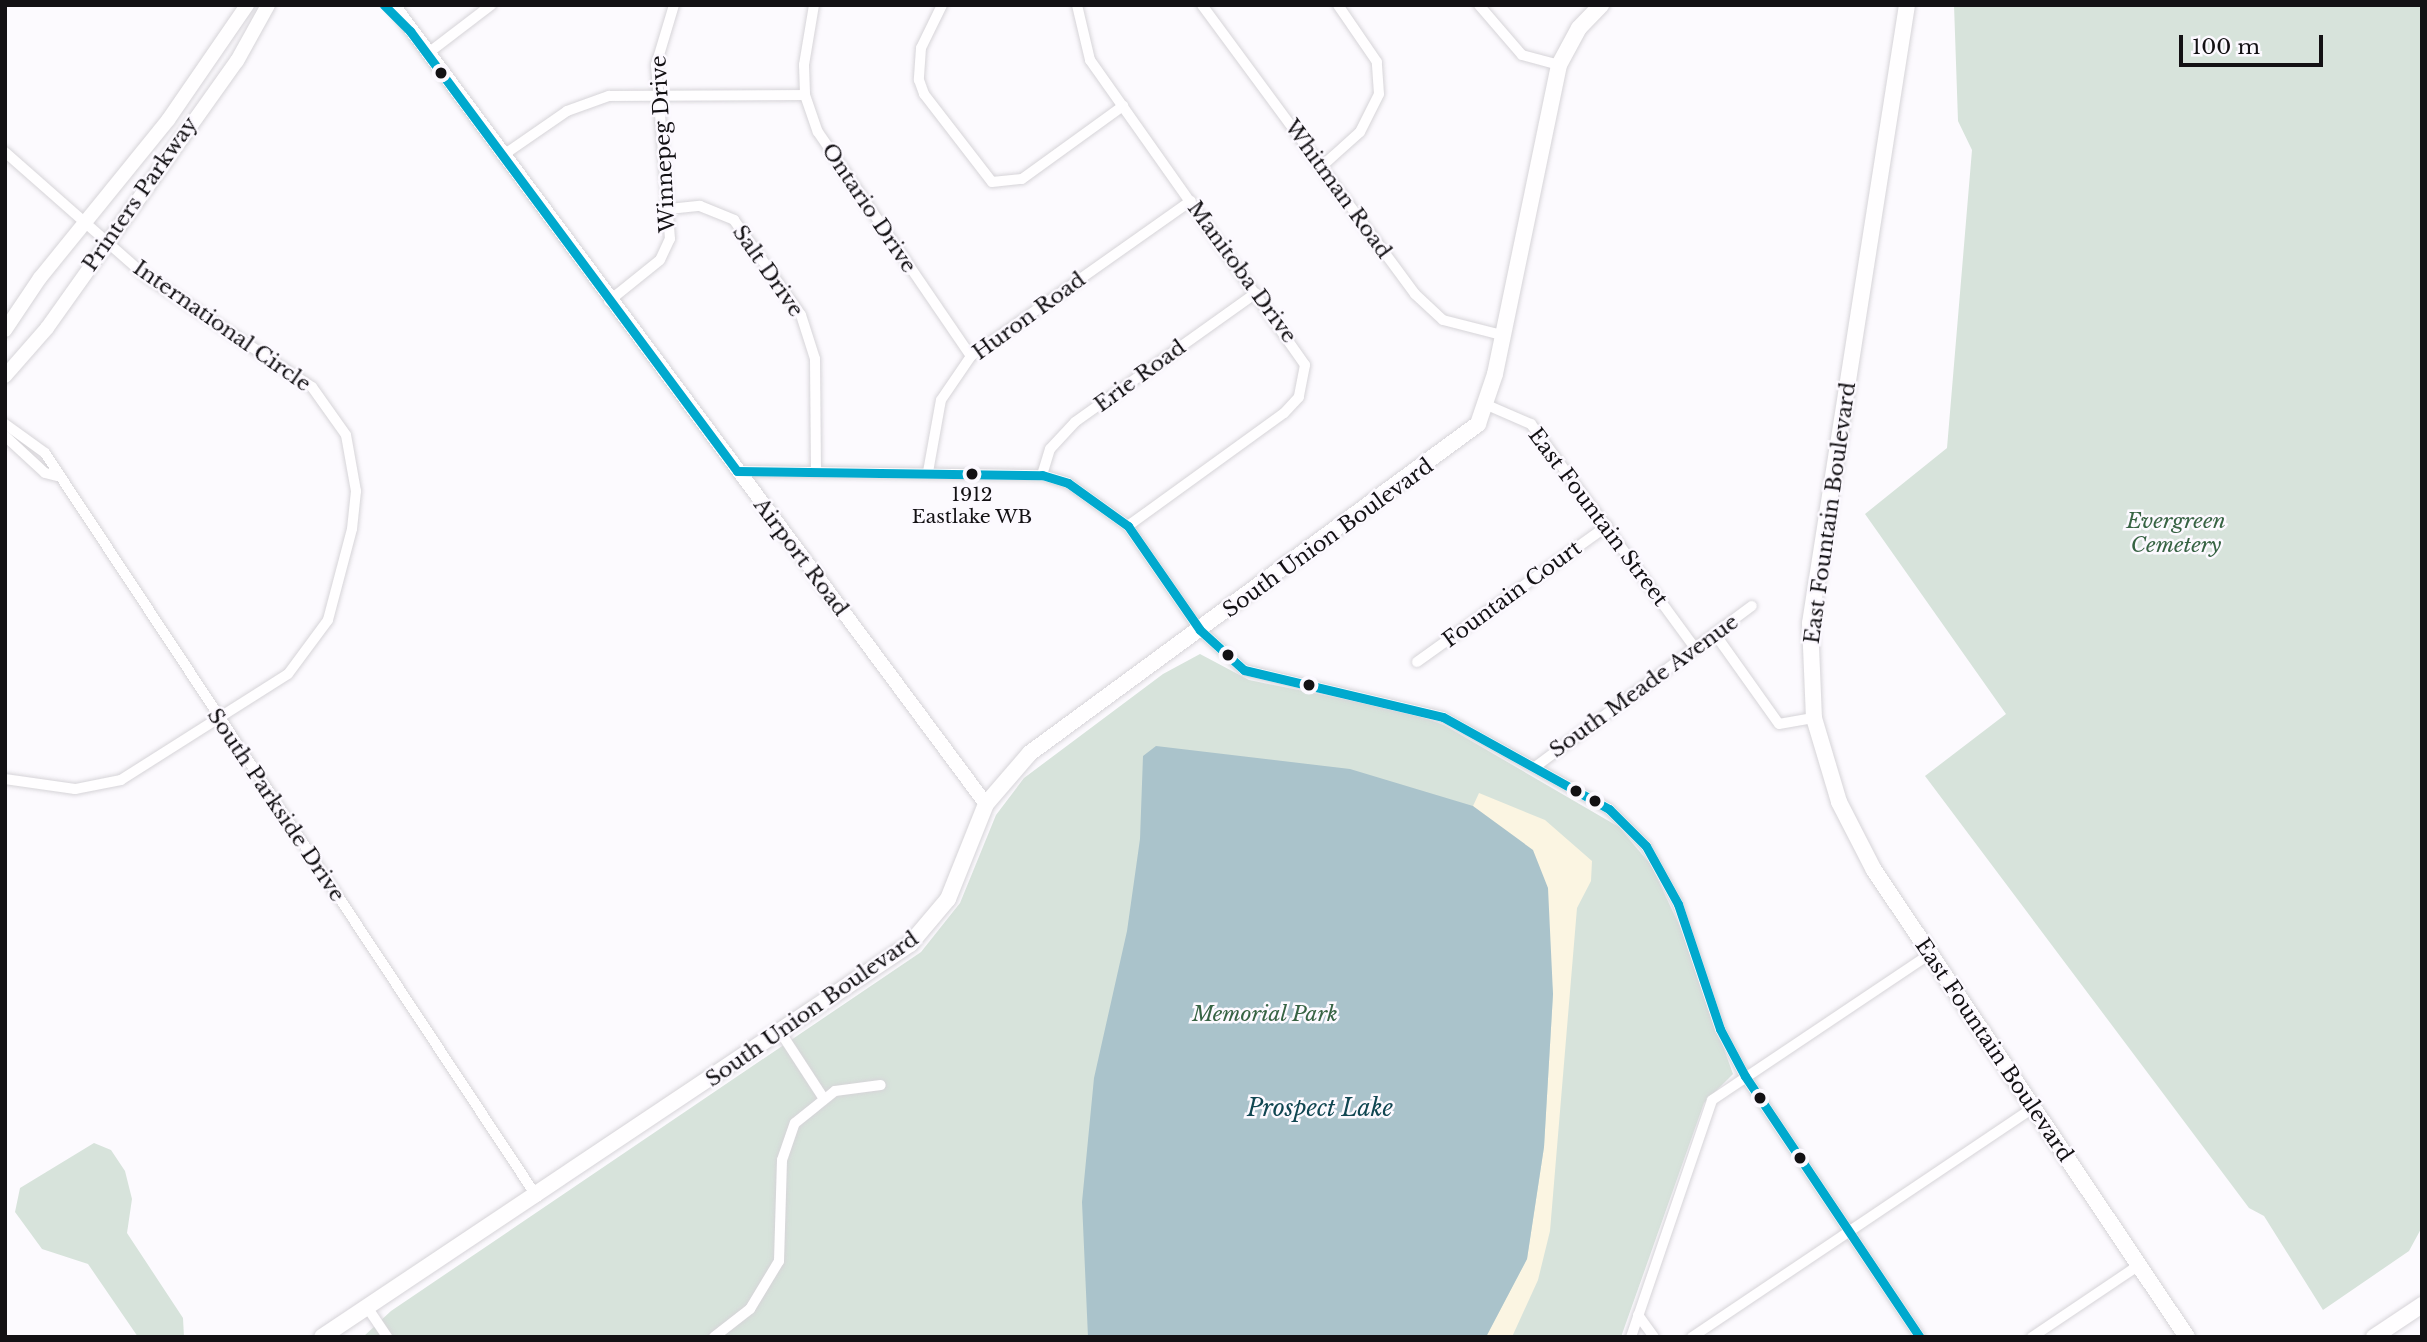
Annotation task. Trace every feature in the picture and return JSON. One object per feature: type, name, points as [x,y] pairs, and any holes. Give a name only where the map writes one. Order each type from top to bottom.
[{"type":"main road","name":"Printers Parkway","points":[[5,330],[40,278],[85,225],[221,48],[247,5]]},
{"type":"main road","name":"Printers Parkway","points":[[5,376],[47,328],[104,242],[246,47],[268,5]]},
{"type":"main road","points":[[384,5],[410,31]]},
{"type":"main road","name":"Airport Road","points":[[393,5],[609,301],[986,804]]},
{"type":"main road","name":"South Union Boulevard","points":[[322,1337],[781,1033],[920,935],[948,899],[986,804],[1030,753],[1456,445],[1478,424],[1487,405],[1559,65],[1579,28],[1601,5]]},
{"type":"main road","name":"East Fountain Boulevard","points":[[1908,5],[1811,623],[1814,718],[1847,821],[1930,954],[2187,1337]]},
{"type":"main road","points":[[2374,1337],[2422,1305]]},
{"type":"street","points":[[427,54],[491,5]]},
{"type":"street","name":"Winnepeg Drive","points":[[609,301],[660,260],[670,239],[659,94],[659,43],[674,5]]},
{"type":"street","name":"Ontario Drive","points":[[814,5],[806,41],[805,95],[837,167],[971,356]]},
{"type":"street","points":[[942,5],[921,48],[919,80],[924,94],[992,182],[1022,179],[1123,106]]},
{"type":"street","name":"Manitoba Drive","points":[[1077,5],[1090,60],[1305,365],[1299,397],[1128,526]]},
{"type":"street","name":"Whitman Road","points":[[1202,5],[1428,308],[1467,329],[1502,335]]},
{"type":"street","points":[[1321,167],[1360,132],[1379,94],[1377,62],[1338,5]]},
{"type":"street","points":[[1479,5],[1522,55],[1559,65]]},
{"type":"street","points":[[502,156],[588,101],[659,94],[805,95]]},
{"type":"street","name":"International Circle","points":[[5,152],[104,242],[180,301],[308,384],[334,413],[350,448],[355,512],[328,620],[298,665],[142,770],[99,787],[62,789],[5,779]]},
{"type":"street","name":"Huron Road","points":[[928,472],[941,400],[971,356],[1191,201]]},
{"type":"street","name":"Salt Drive","points":[[669,209],[700,206],[734,220],[801,315],[815,359],[816,471]]},
{"type":"street","name":"Erie Road","points":[[1042,475],[1050,449],[1075,422],[1256,293]]},
{"type":"street","name":"East Fountain Street","points":[[1487,405],[1531,425],[1695,648]]},
{"type":"street","name":"South Parkside Drive","points":[[5,424],[32,439],[537,1197]]},
{"type":"street","points":[[5,436],[45,473],[57,476]]},
{"type":"street","points":[[737,471],[1042,475],[1091,496],[1128,526],[1200,630],[1244,670],[1426,711],[1609,809],[1646,846],[1683,916],[1720,1029],[1745,1076],[1920,1337]]},
{"type":"street","name":"Fountain Court","points":[[1417,662],[1606,526]]},
{"type":"street","name":"South Meade Avenue","points":[[1535,767],[1752,606]]},
{"type":"street","points":[[1715,634],[1779,724],[1814,718]]},
{"type":"street","points":[[1630,1337],[1707,1109],[1721,1091],[1930,954]]},
{"type":"street","points":[[781,1033],[822,1096]]},
{"type":"street","points":[[714,1337],[750,1309],[775,1270],[786,1141],[801,1116],[822,1096],[846,1087],[881,1085]]},
{"type":"street","points":[[1692,1337],[2033,1108]]},
{"type":"street","points":[[2032,1337],[2139,1265]]},
{"type":"street","points":[[367,1307],[387,1337]]},
{"type":"street","points":[[1638,1315],[1654,1337]]},
{"type":"green space","name":"Evergreen Cemetery","points":[[1954,5],[2422,5],[2422,1227],[2409,1251],[2323,1310],[2264,1216],[2249,1208],[1925,776],[2006,714],[1865,514],[1947,448],[1972,150],[1958,121]]},
{"type":"green space","name":"Memorial Park","points":[[1200,654],[1249,680],[1407,712],[1444,725],[1619,827],[1651,865],[1681,929],[1733,1074],[1704,1103],[1621,1337],[363,1337],[391,1311],[921,952],[960,903],[996,815],[1024,778],[1163,674]]},
{"type":"green space","points":[[94,1143],[111,1150],[125,1171],[132,1199],[127,1233],[183,1318],[184,1337],[138,1337],[88,1264],[42,1249],[15,1212],[20,1188]]},
{"type":"sand","points":[[1479,793],[1545,820],[1592,861],[1591,881],[1577,908],[1550,1231],[1538,1280],[1512,1337],[1486,1337],[1527,1259],[1544,1147],[1553,994],[1547,944],[1473,806]]},
{"type":"water","name":"Prospect Lake","points":[[1156,746],[1350,769],[1473,806],[1533,850],[1548,888],[1553,994],[1544,1147],[1527,1259],[1486,1337],[1088,1337],[1082,1202],[1094,1078],[1127,931],[1140,839],[1143,756]]},
{"type":"transit line","points":[[384,5],[410,31],[737,471]]},
{"type":"transit line","points":[[737,471],[1042,475],[1068,483],[1128,526],[1200,630],[1244,670],[1443,717],[1609,809],[1646,846],[1678,904],[1720,1029],[1745,1076],[1920,1337]]},
{"type":"place","name":"1912 Eastlake WB","points":[[972,474]]}]
